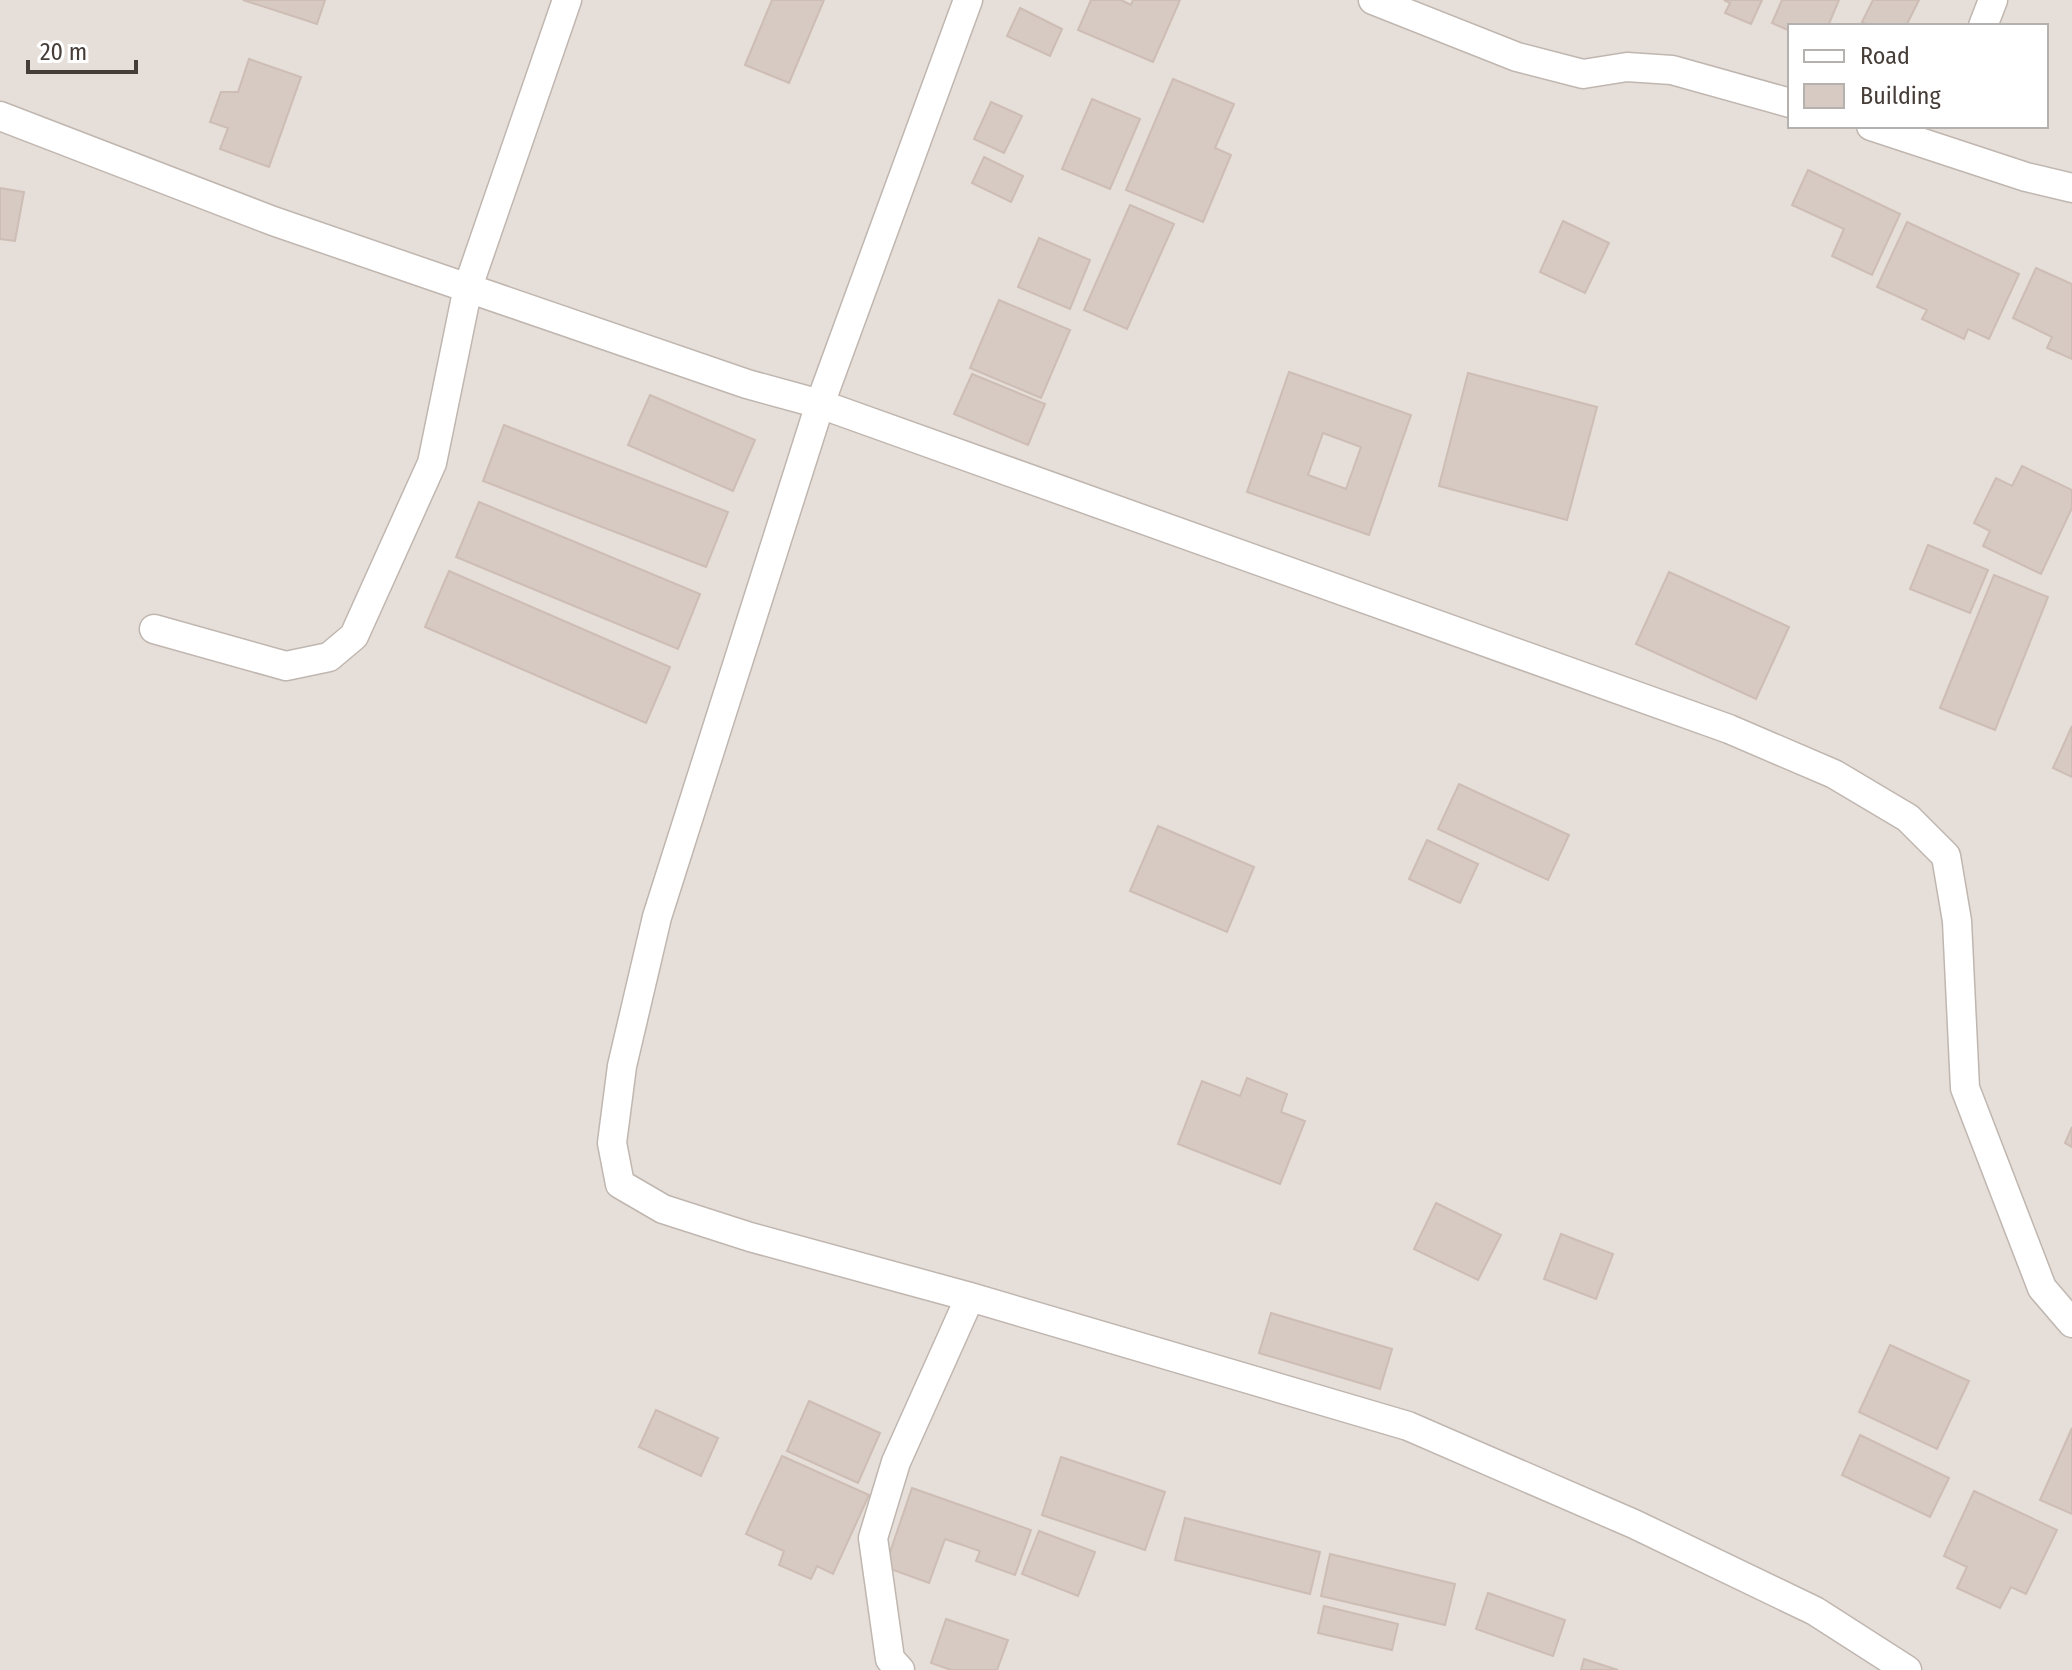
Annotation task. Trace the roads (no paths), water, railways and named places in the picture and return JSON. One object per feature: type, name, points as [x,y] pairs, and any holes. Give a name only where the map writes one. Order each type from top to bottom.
[{"type":"street","points":[[154,629],[286,666],[329,657],[354,636],[432,463],[468,287],[567,0]]},
{"type":"street","points":[[968,0],[820,404],[657,917],[622,1066],[612,1143],[620,1184],[663,1209],[750,1237],[970,1297],[1408,1426],[1634,1524],[1815,1611],[1907,1670]]},
{"type":"street","points":[[1373,0],[1517,57],[1583,74],[1627,67],[1672,70],[1788,102]]},
{"type":"street","points":[[1984,24],[1993,0]]},
{"type":"street","points":[[0,116],[273,221],[747,384],[820,404],[1729,729],[1834,774],[1908,818],[1946,856],[1957,921],[1965,1088],[2042,1288],[2072,1323]]},
{"type":"street","points":[[1884,128],[1942,137],[2026,177],[2072,188]]},
{"type":"street","points":[[900,1670],[890,1659],[873,1538],[896,1462],[970,1297]]}]
